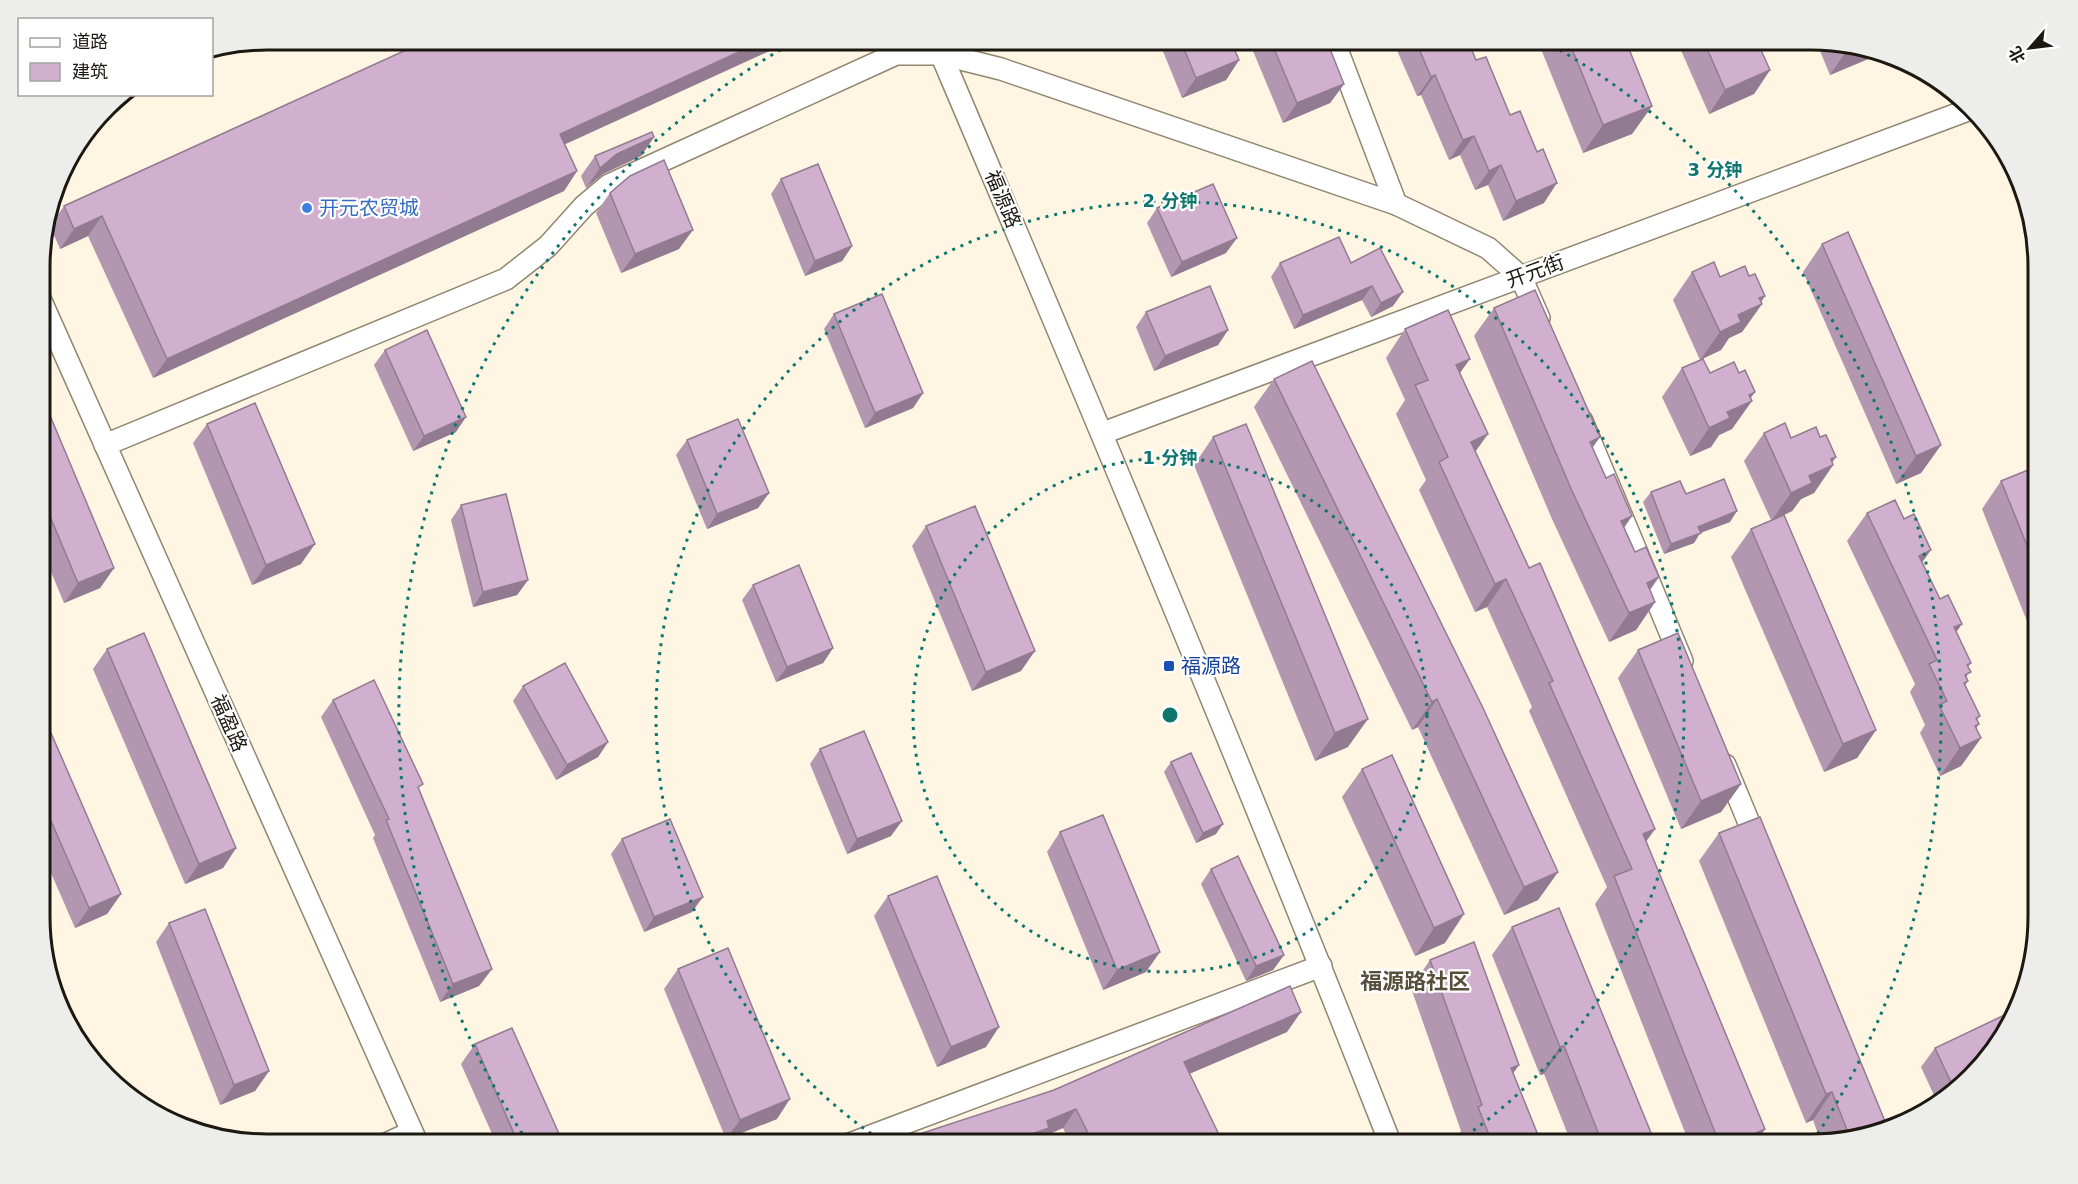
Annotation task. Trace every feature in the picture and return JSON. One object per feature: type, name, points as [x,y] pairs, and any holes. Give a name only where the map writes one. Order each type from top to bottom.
[{"type":"street","points":[[1337,50],[1396,204]]},
{"type":"street","points":[[105,445],[506,279],[548,246],[584,206],[609,185],[896,54],[941,54],[1001,69],[1396,204],[1488,248],[1521,277],[1544,332]]},
{"type":"street","name":"福源路","points":[[941,54],[1102,433],[1321,966],[1387,1135]]},
{"type":"street","name":"开元街","points":[[1102,433],[1964,112]]},
{"type":"street","name":"福盈路","points":[[50,321],[414,1135]]},
{"type":"street","points":[[1572,398],[1691,683]]},
{"type":"street","points":[[1719,749],[1769,870]]},
{"type":"street","points":[[874,1135],[1321,966]]},
{"type":"building","name":"开元农贸城","points":[[406,50],[743,50],[560,134],[577,171],[167,359],[102,216],[74,229],[64,206]]},
{"type":"building","points":[[1185,50],[1235,50],[1239,60],[1196,78]]},
{"type":"building","points":[[1275,50],[1330,50],[1344,84],[1297,103]]},
{"type":"building","points":[[1420,50],[1472,50],[1476,60],[1486,57],[1510,115],[1520,111],[1537,152],[1543,149],[1557,183],[1516,201],[1501,165],[1489,171],[1474,136],[1463,140],[1435,75],[1431,77]]},
{"type":"building","points":[[1572,50],[1629,50],[1652,106],[1603,125]]},
{"type":"building","points":[[1708,50],[1761,50],[1770,70],[1725,90]]},
{"type":"building","points":[[652,132],[654,137],[617,154],[600,168],[595,156]]},
{"type":"building","points":[[664,160],[693,230],[635,254],[610,193],[630,176]]},
{"type":"building","points":[[818,164],[852,246],[815,261],[781,179]]},
{"type":"building","points":[[1213,184],[1237,238],[1182,262],[1157,208]]},
{"type":"building","points":[[1848,232],[1941,445],[1916,456],[1822,244]]},
{"type":"building","points":[[1339,237],[1351,263],[1380,248],[1403,292],[1381,303],[1372,286],[1303,315],[1280,263]]},
{"type":"building","points":[[1714,262],[1720,277],[1745,266],[1749,276],[1755,274],[1765,296],[1759,298],[1762,304],[1738,315],[1741,322],[1720,332],[1692,272]]},
{"type":"building","points":[[1210,286],[1228,330],[1165,356],[1146,312]]},
{"type":"building","points":[[1535,290],[1600,437],[1590,442],[1606,478],[1614,474],[1632,516],[1621,521],[1635,552],[1646,547],[1659,577],[1647,583],[1655,602],[1629,613],[1572,491],[1494,308]]},
{"type":"building","points":[[882,294],[923,393],[875,413],[834,314]]},
{"type":"building","points":[[1448,310],[1470,359],[1456,365],[1488,434],[1471,442],[1529,568],[1540,563],[1655,829],[1643,834],[1765,1129],[1756,1133],[1757,1135],[1716,1135],[1614,876],[1632,869],[1549,683],[1553,681],[1506,579],[1495,584],[1439,462],[1448,457],[1415,385],[1428,380],[1405,329]]},
{"type":"building","points":[[427,330],[466,417],[424,436],[385,350]]},
{"type":"building","points":[[1703,359],[1710,373],[1734,362],[1739,373],[1745,370],[1755,392],[1749,395],[1752,401],[1727,412],[1730,418],[1709,428],[1682,368]]},
{"type":"building","points":[[1312,361],[1483,708],[1558,872],[1524,887],[1437,699],[1432,702],[1274,379]]},
{"type":"building","points":[[255,403],[315,544],[266,565],[207,424]]},
{"type":"building","points":[[50,415],[114,568],[78,583],[50,516]]},
{"type":"building","points":[[738,419],[769,493],[717,514],[687,440]]},
{"type":"building","points":[[1785,423],[1791,438],[1816,427],[1820,437],[1826,435],[1836,457],[1831,459],[1833,465],[1809,476],[1812,483],[1791,493],[1764,433]]},
{"type":"building","points":[[1246,424],[1368,719],[1335,733],[1213,437]]},
{"type":"building","points":[[2028,470],[2028,548],[2001,481]]},
{"type":"building","points":[[1724,479],[1737,511],[1698,527],[1701,533],[1671,544],[1651,492],[1680,481],[1686,494]]},
{"type":"building","points":[[506,494],[528,580],[483,592],[461,505]]},
{"type":"building","points":[[1895,500],[1904,519],[1914,514],[1931,550],[1919,556],[1940,599],[1948,595],[1962,624],[1954,627],[1971,663],[1967,665],[1971,672],[1965,675],[1968,681],[1964,683],[1980,716],[1976,718],[1979,724],[1975,726],[1981,738],[1960,748],[1939,705],[1947,701],[1929,664],[1937,660],[1867,513]]},
{"type":"building","points":[[975,506],[1035,651],[986,672],[926,526]]},
{"type":"building","points":[[1784,515],[1876,730],[1843,744],[1751,529]]},
{"type":"building","points":[[799,565],[833,648],[787,667],[753,585]]},
{"type":"building","points":[[144,633],[236,848],[199,864],[107,649]]},
{"type":"building","points":[[1678,633],[1741,784],[1701,801],[1638,650]]},
{"type":"building","points":[[565,663],[608,742],[567,765],[523,686]]},
{"type":"building","points":[[374,680],[423,784],[418,787],[492,969],[453,984],[386,820],[389,819],[333,700]]},
{"type":"building","points":[[50,731],[121,894],[89,908],[50,819]]},
{"type":"building","points":[[864,731],[902,821],[857,839],[820,749]]},
{"type":"building","points":[[1191,753],[1223,824],[1203,833],[1171,762]]},
{"type":"building","points":[[1392,755],[1464,914],[1434,928],[1362,769]]},
{"type":"building","points":[[1103,815],[1160,952],[1117,970],[1060,832]]},
{"type":"building","points":[[1760,817],[1885,1122],[1848,1131],[1832,1092],[1826,1094],[1719,833]]},
{"type":"building","points":[[670,819],[703,897],[654,917],[622,839]]},
{"type":"building","points":[[1238,856],[1284,955],[1256,966],[1211,869]]},
{"type":"building","points":[[937,876],[999,1027],[951,1047],[888,896]]},
{"type":"building","points":[[1559,908],[1652,1135],[1599,1135],[1564,1046],[1560,1047],[1512,927]]},
{"type":"building","points":[[205,909],[269,1071],[234,1085],[169,923]]},
{"type":"building","points":[[1474,942],[1519,1065],[1511,1068],[1538,1135],[1489,1135],[1478,1107],[1482,1105],[1430,960]]},
{"type":"building","points":[[728,948],[790,1099],[740,1120],[678,969]]},
{"type":"building","points":[[1290,986],[1301,1012],[1184,1062],[1219,1135],[1089,1135],[1076,1109],[1047,1121],[1049,1128],[1028,1135],[917,1135],[1054,1090]]},
{"type":"building","points":[[2005,1015],[1984,1050],[1952,1084],[1935,1048]]},
{"type":"building","points":[[512,1028],[560,1135],[515,1135],[475,1044]]},
{"type":"place","name":"开元农贸城","points":[[307,208]]},
{"type":"place","name":"福源路","points":[[1169,666]]},
{"type":"district","name":"福源路社区","points":[[1415,981]]}]
